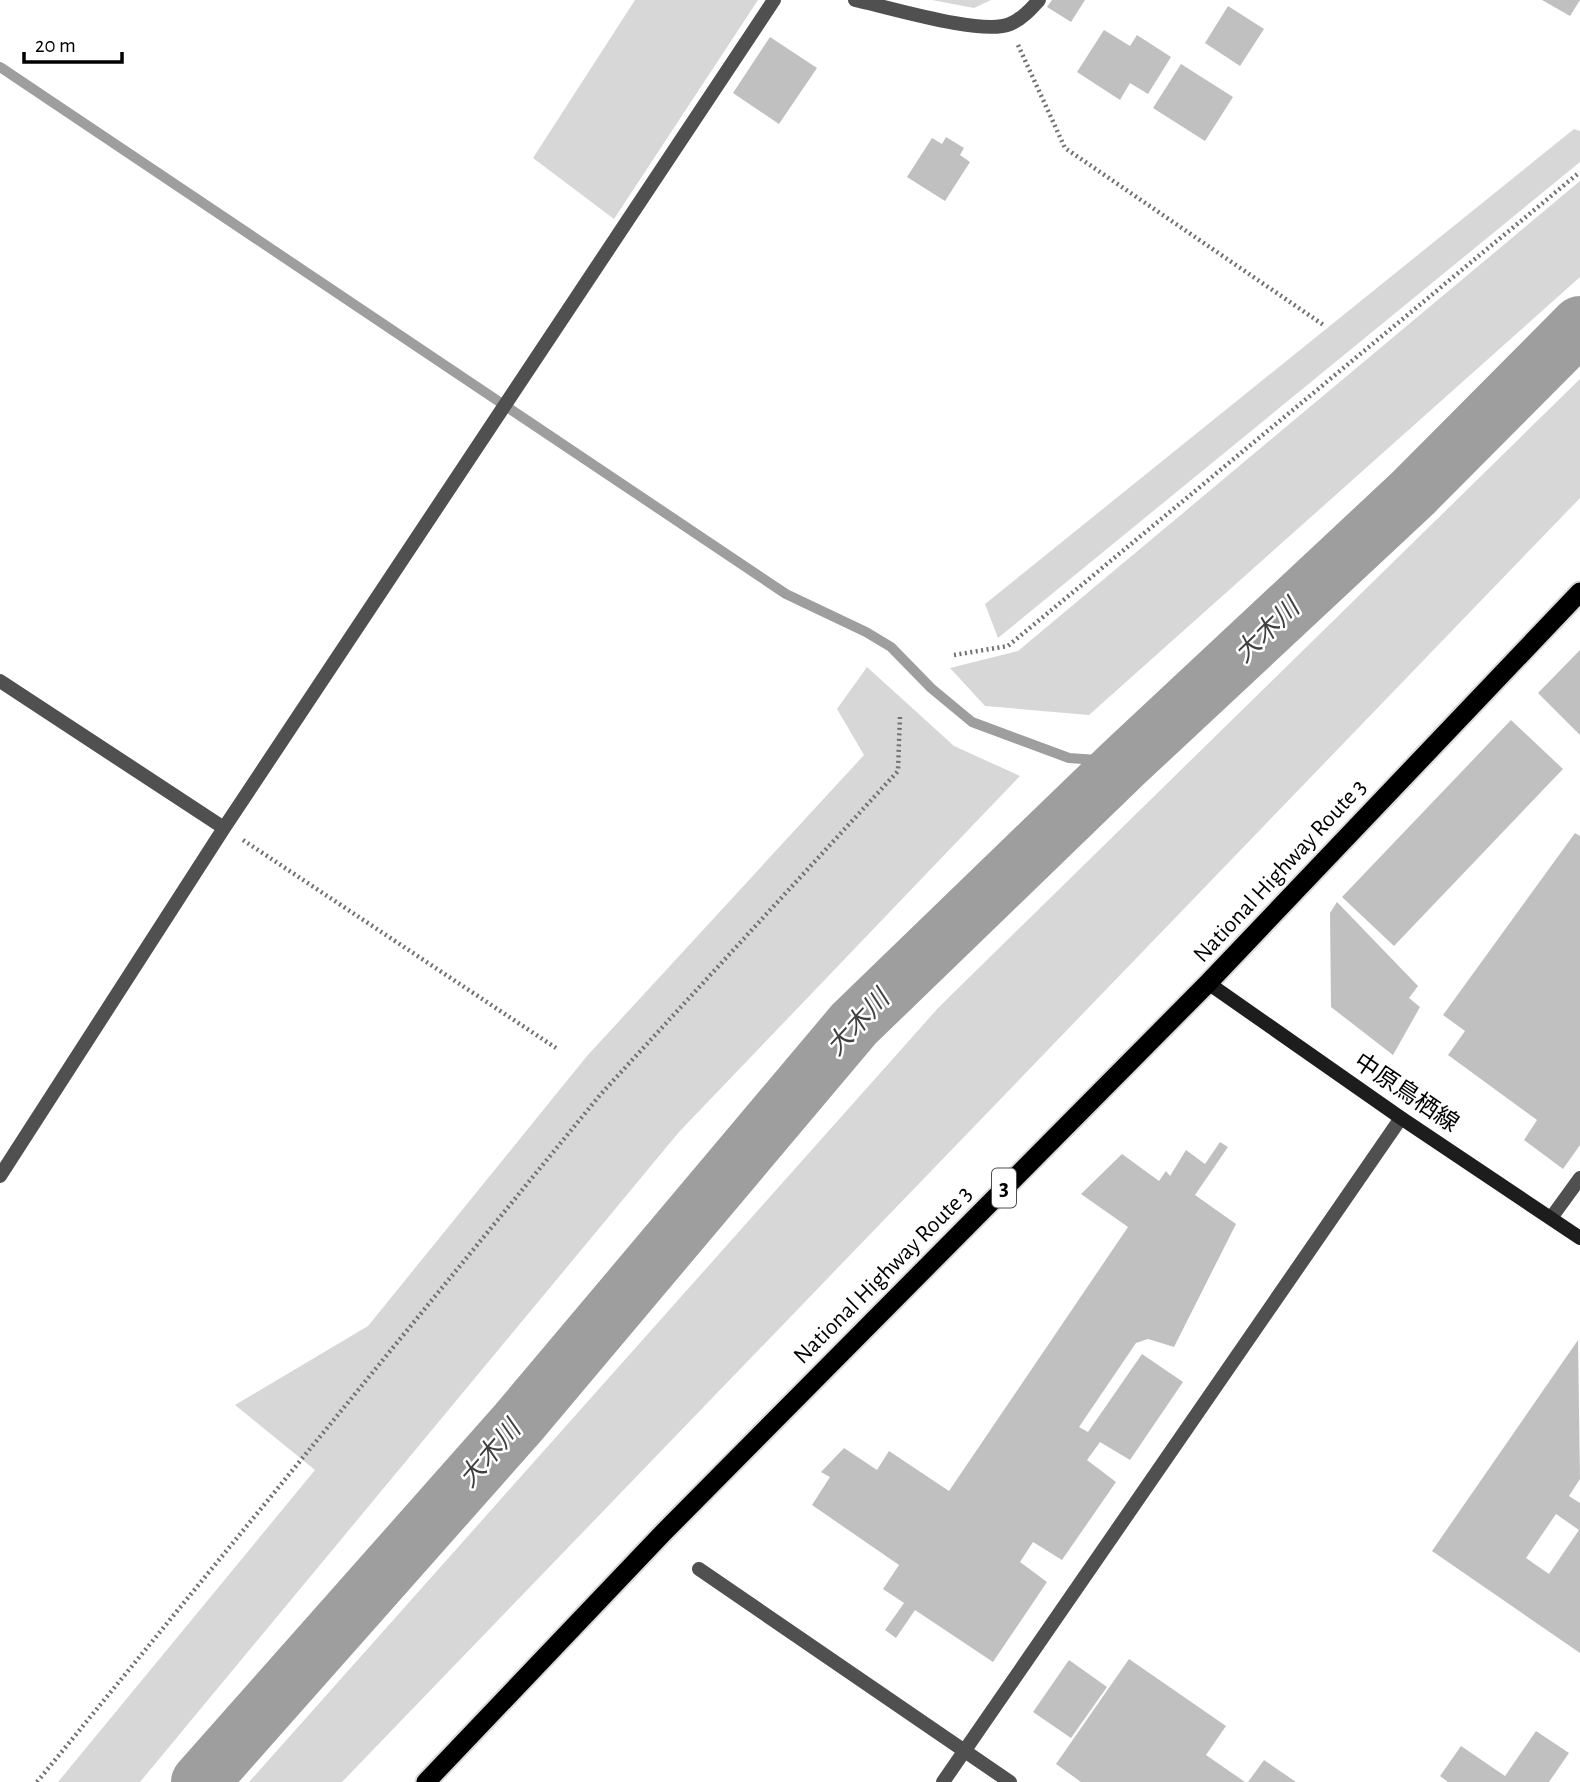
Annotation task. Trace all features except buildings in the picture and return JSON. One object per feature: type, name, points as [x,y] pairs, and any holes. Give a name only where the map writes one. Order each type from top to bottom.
[{"type":"highway","name":"National Highway Route 3","points":[[426,1782],[663,1532],[1208,983],[1580,592]]},
{"type":"main road","name":"中原鳥栖線","points":[[1208,983],[1401,1118],[1580,1238]]},
{"type":"street","points":[[0,1176],[224,828],[774,0]]},
{"type":"street","points":[[855,0],[979,27],[1009,25],[1028,12],[1039,0]]},
{"type":"street","points":[[0,681],[224,828]]},
{"type":"street","points":[[943,1782],[1401,1118]]},
{"type":"street","points":[[1551,1218],[1580,1178]]},
{"type":"street","points":[[699,1569],[1010,1782]]},
{"type":"path","points":[[1009,25],[1065,148],[1325,326]]},
{"type":"path","points":[[954,655],[1008,646],[1580,172]]},
{"type":"path","points":[[37,1782],[600,1095],[898,771],[900,715]]},
{"type":"path","points":[[224,828],[555,1048]]},
{"type":"shaded area","points":[[635,0],[758,0],[614,219],[533,158]]},
{"type":"shaded area","points":[[932,0],[991,0],[974,8]]},
{"type":"shaded area","points":[[1574,129],[1580,131],[1580,162],[998,638],[985,604]]},
{"type":"shaded area","points":[[1580,181],[1580,277],[1089,715],[985,706],[950,668],[1018,651]]},
{"type":"shaded area","points":[[1580,379],[1580,498],[342,1782],[249,1782],[939,1007]]},
{"type":"shaded area","points":[[867,667],[954,746],[1020,776],[679,1132],[140,1782],[58,1782],[315,1470],[235,1405],[368,1326],[587,1056],[864,755],[837,709]]},
{"type":"waterway","points":[[0,67],[786,594],[866,632],[891,647],[931,688],[972,722],[1069,758],[1125,762]]},
{"type":"waterway","name":"大木川","points":[[200,1782],[518,1423],[854,1024],[1125,762],[1413,493],[1580,325]]}]
